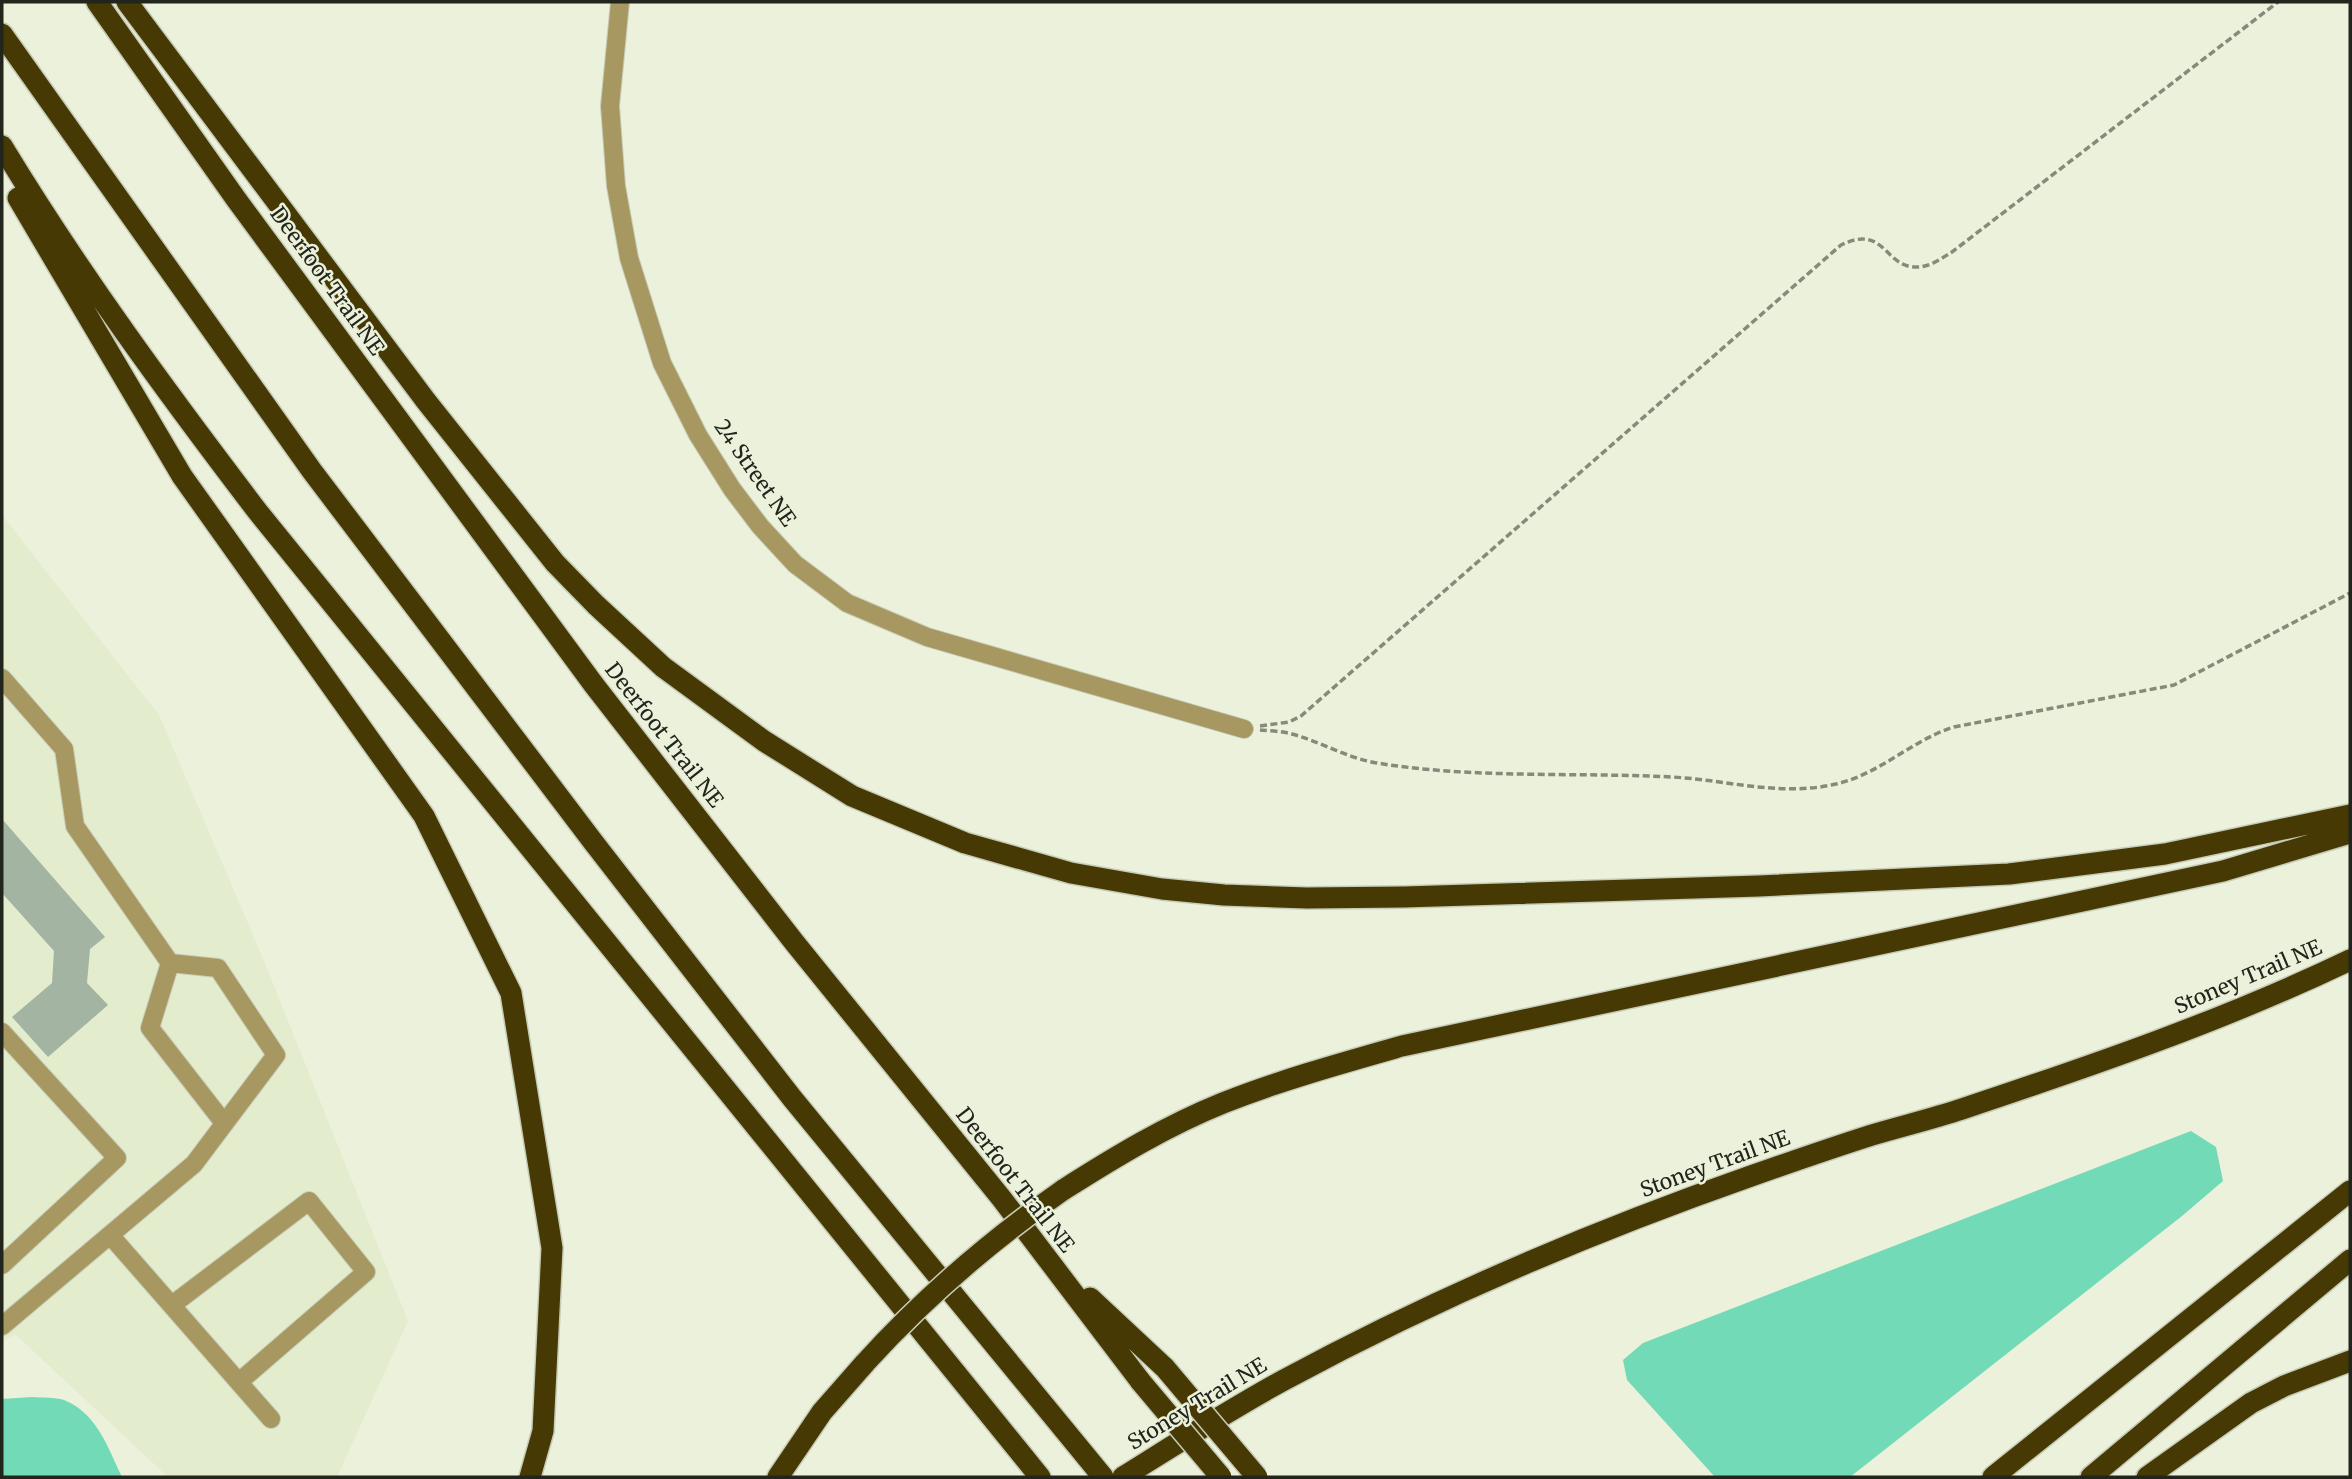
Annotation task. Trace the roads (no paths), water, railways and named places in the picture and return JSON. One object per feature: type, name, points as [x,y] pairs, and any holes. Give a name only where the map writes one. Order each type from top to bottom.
[{"type":"highway","name":"Deerfoot Trail NE","points":[[97,2],[236,199],[594,685],[794,942],[1044,1254],[1141,1382],[1221,1477]]},
{"type":"highway","points":[[127,2],[426,401],[555,563],[596,605],[663,667],[764,741],[852,796],[965,843],[1071,873],[1162,890],[1293,898],[1404,897],[1759,886],[2009,874],[2165,853],[2350,816]]},
{"type":"highway","points":[[2,34],[312,471],[594,843],[792,1098],[1103,1477]]},
{"type":"highway","points":[[2,146],[33,197],[164,387],[258,512],[1040,1477]]},
{"type":"highway","points":[[2,168],[182,476],[424,816],[511,993],[552,1248],[544,1431],[530,1477]]},
{"type":"highway","points":[[778,1477],[822,1412],[865,1363],[917,1308],[991,1242],[1063,1190],[1143,1141],[1222,1104],[1366,1056],[1471,1031],[2223,871],[2350,833]]},
{"type":"highway","name":"Stoney Trail NE","points":[[1124,1477],[1287,1378],[1531,1260],[1618,1224],[1751,1176],[1870,1136],[1959,1110],[2214,1020],[2273,997],[2350,960]]},
{"type":"highway","points":[[1993,1477],[2350,1191]]},
{"type":"highway","points":[[1044,1254],[1165,1368],[1257,1477]]},
{"type":"highway","points":[[2091,1477],[2350,1260]]},
{"type":"highway","points":[[2147,1477],[2251,1403],[2284,1386],[2350,1361]]},
{"type":"street","name":"24 Street NE","points":[[620,2],[610,106],[616,186],[629,258],[663,363],[698,435],[760,527],[795,564],[846,603],[927,637],[1244,729]]},
{"type":"street","points":[[2,678],[64,749],[75,826],[170,963],[218,968],[276,1055],[194,1164],[2,1326]]},
{"type":"street","points":[[170,963],[150,1028],[224,1123]]},
{"type":"street","points":[[2,1032],[117,1158],[2,1265]]},
{"type":"street","points":[[172,1305],[309,1201],[366,1272],[239,1382]]},
{"type":"street","points":[[110,1235],[271,1419]]}]
